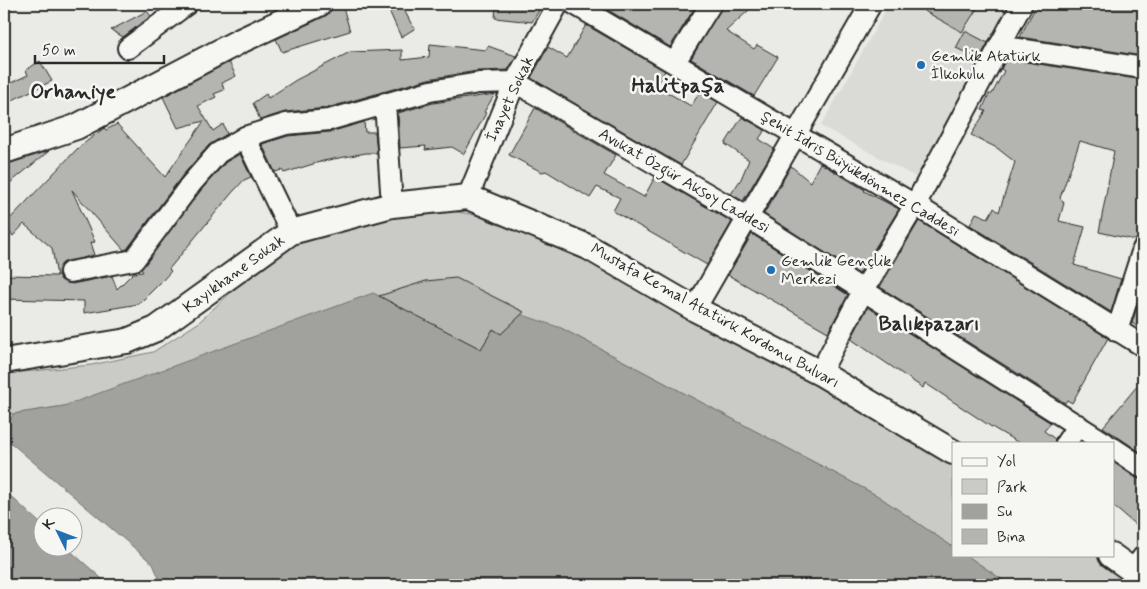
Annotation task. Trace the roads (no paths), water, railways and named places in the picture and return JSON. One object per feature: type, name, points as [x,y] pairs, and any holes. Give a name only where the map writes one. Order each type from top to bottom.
[{"type":"street","points":[[128,48],[187,4]]},
{"type":"street","points":[[4,151],[76,127],[240,41],[319,4]]},
{"type":"street","name":"İnayet Sokak","points":[[468,197],[515,82],[558,4]]},
{"type":"street","name":"Şehit İdris Büyükdönmez Caddesi","points":[[574,4],[915,205],[1117,332],[1143,346]]},
{"type":"street","points":[[675,62],[711,4]]},
{"type":"street","points":[[695,309],[871,4]]},
{"type":"street","points":[[820,373],[863,291],[915,205],[1022,4]]},
{"type":"street","points":[[1000,46],[1143,68]]},
{"type":"street","points":[[70,272],[134,260],[191,184],[218,153],[245,137],[286,124],[329,120],[430,91],[469,85],[515,82]]},
{"type":"street","name":"Avukat Özgür Aksoy Caddesi","points":[[515,82],[747,217],[1104,442]]},
{"type":"street","points":[[385,103],[392,204]]},
{"type":"street","points":[[245,137],[290,232]]},
{"type":"street","name":"Kayıkhane Sokak","points":[[4,361],[127,341],[156,329],[290,232],[392,204],[468,197]]},
{"type":"street","name":"Mustafa Kemal Atatürk Kordonu Bulvarı","points":[[468,197],[588,247],[695,309],[820,373],[952,451]]},
{"type":"street","points":[[1117,332],[1143,249]]},
{"type":"street","points":[[1067,442],[1078,425]]},
{"type":"street","points":[[1114,449],[1143,468]]},
{"type":"street","points":[[1113,556],[1140,568]]},
{"type":"water","points":[[373,293],[477,342],[517,313],[561,328],[878,496],[952,546],[952,556],[967,556],[1010,585],[162,585],[153,564],[4,437],[4,432],[13,414],[64,406]]},
{"type":"water","points":[[4,490],[32,516],[32,556],[76,556],[109,585],[4,585]]},
{"type":"place","name":"Gemlik Atatürk İlkokulu","points":[[921,65]]},
{"type":"place","name":"Gemlik Gençlik Merkezi","points":[[771,270]]},
{"type":"district","name":"Halitpaşa","points":[[678,86]]},
{"type":"district","name":"Orhaniye","points":[[73,92]]},
{"type":"district","name":"Balıkpazarı","points":[[929,324]]}]
